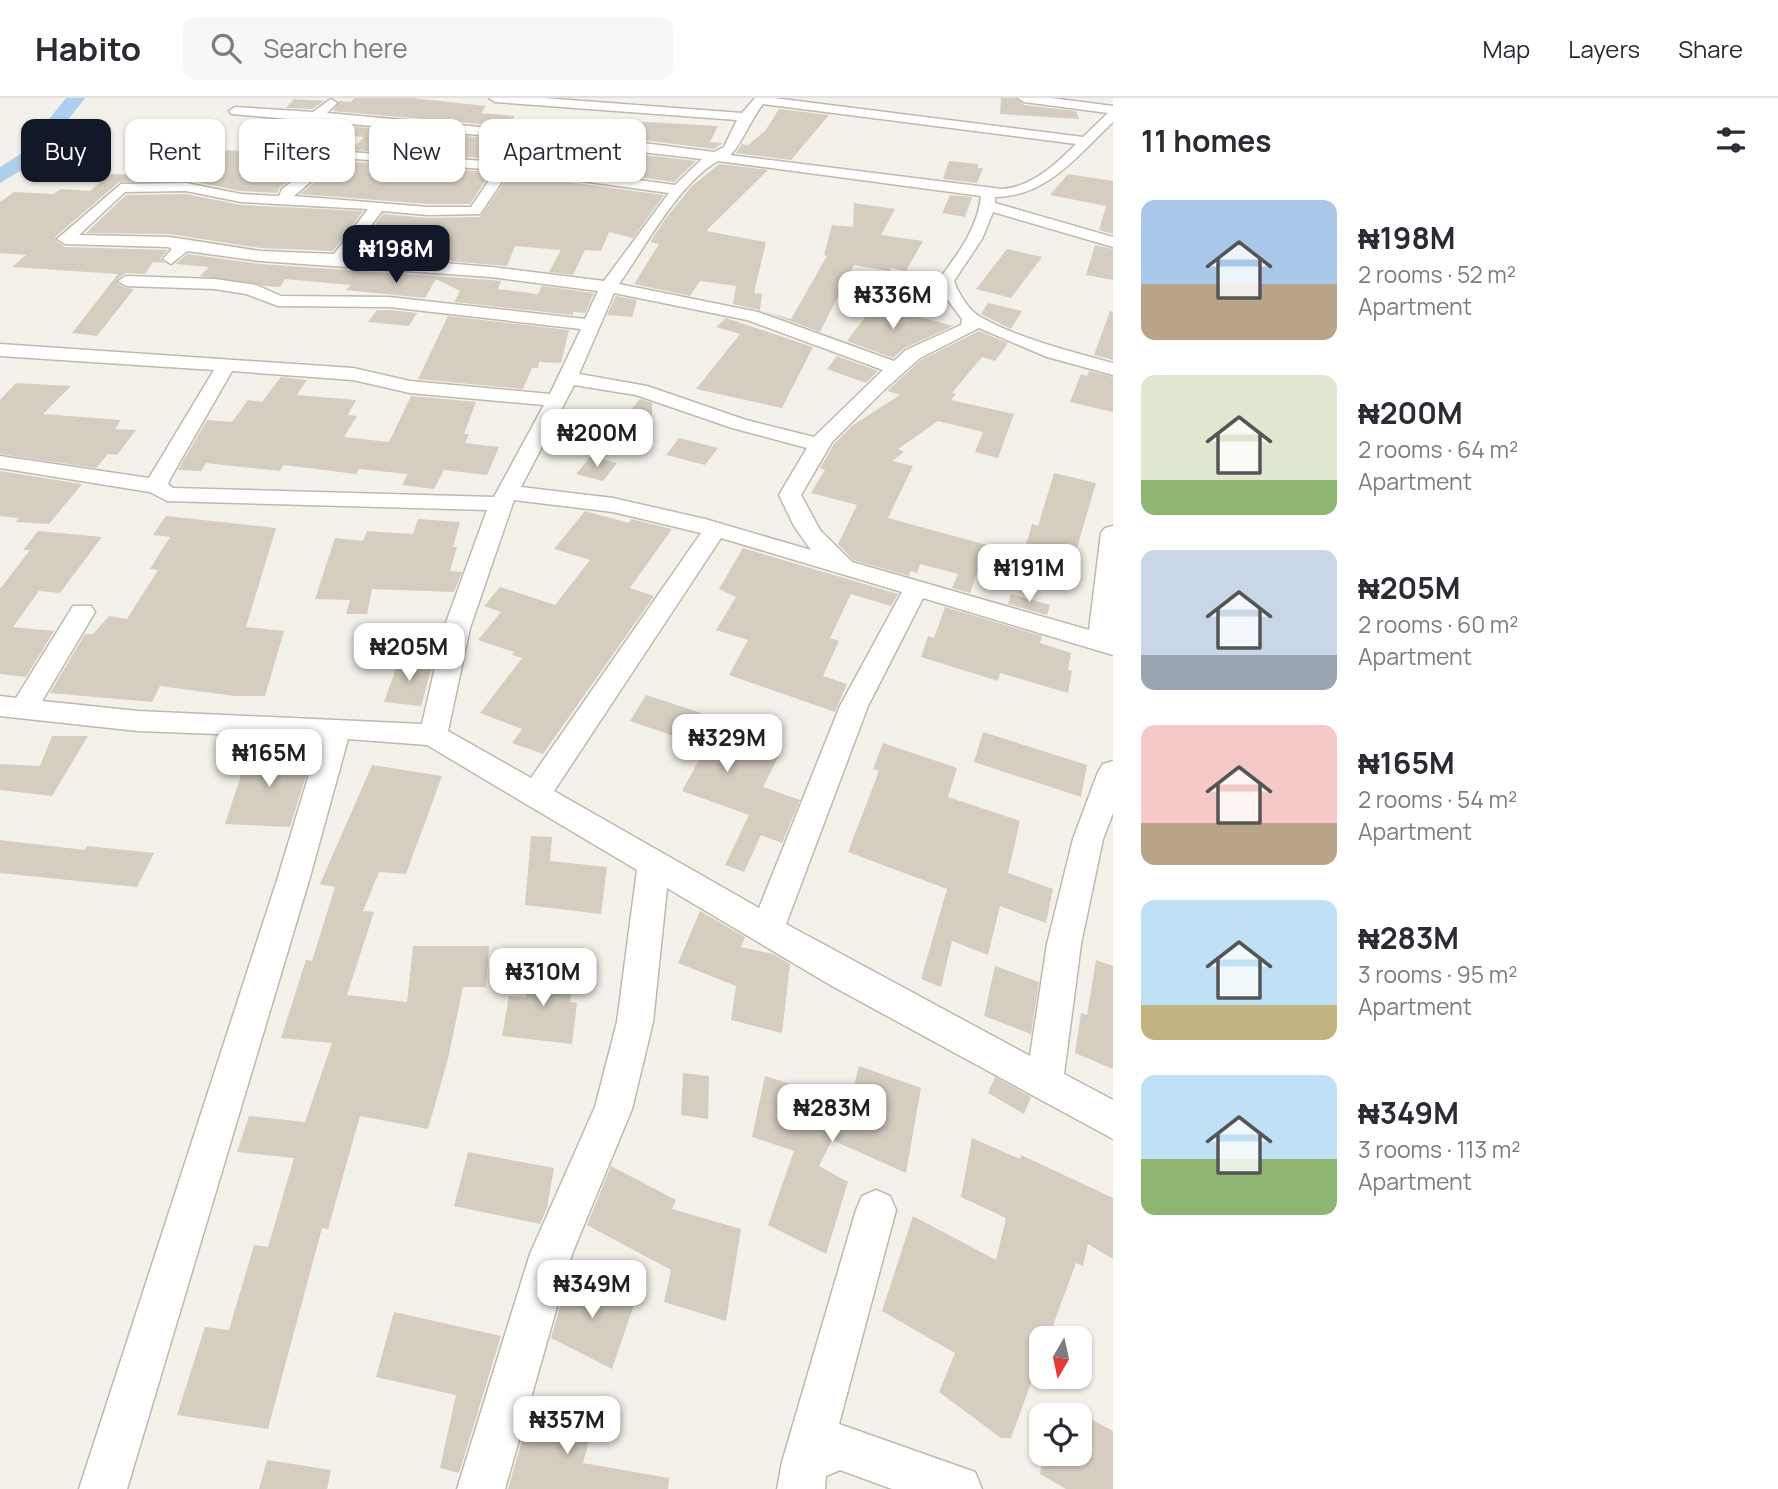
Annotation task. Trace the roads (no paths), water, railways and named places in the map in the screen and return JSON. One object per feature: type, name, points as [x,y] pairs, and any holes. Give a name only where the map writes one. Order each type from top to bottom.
[{"type":"street","points":[[316,116],[337,98]]},
{"type":"street","points":[[495,98],[756,105],[1085,141]]},
{"type":"street","points":[[1024,98],[1113,113]]},
{"type":"street","points":[[433,735],[457,628],[503,498],[561,389],[608,287],[678,190],[699,166],[730,149],[756,105]]},
{"type":"street","points":[[235,111],[479,131]]},
{"type":"street","points":[[988,200],[1028,188],[1085,141],[1113,113]]},
{"type":"street","points":[[646,149],[717,157],[988,200],[1113,242]]},
{"type":"street","points":[[286,199],[287,192],[333,155],[479,164]]},
{"type":"street","points":[[492,182],[475,211],[428,211],[286,199],[241,198],[186,187],[121,188],[65,239],[179,245],[260,256],[338,259],[492,272],[608,287],[752,316],[897,369]]},
{"type":"street","points":[[621,182],[678,190]]},
{"type":"street","points":[[988,200],[963,257],[946,281],[948,291],[971,319],[1054,353],[1113,369]]},
{"type":"street","points":[[338,259],[378,206]]},
{"type":"street","points":[[179,245],[180,250],[169,261],[169,270],[181,283]]},
{"type":"street","points":[[126,281],[250,289],[278,301],[389,302],[591,325]]},
{"type":"street","points":[[844,567],[822,550],[802,525],[790,495],[818,445],[913,354],[960,335],[970,328],[971,319]]},
{"type":"street","points":[[0,351],[353,374],[410,387],[640,390],[739,424],[818,445]]},
{"type":"street","points":[[157,486],[225,367]]},
{"type":"street","points":[[0,462],[157,486],[167,494],[253,499],[503,498],[613,505],[844,567],[1107,644],[1113,533]]},
{"type":"street","points":[[535,795],[714,531]]},
{"type":"street","points":[[767,929],[854,706],[916,589]]},
{"type":"street","points":[[11,707],[82,612]]},
{"type":"street","points":[[11,707],[138,721],[337,728],[433,735],[767,929],[1113,1120]]},
{"type":"street","points":[[103,1489],[294,877],[337,728]]},
{"type":"street","points":[[1044,1084],[1064,944],[1088,839],[1113,772]]},
{"type":"street","points":[[481,1489],[551,1254],[613,1110],[635,1023],[654,862]]},
{"type":"street","points":[[803,1476],[877,1210]]},
{"type":"street","points":[[803,1476],[839,1447],[958,1489]]},
{"type":"waterway","points":[[0,177],[29,157],[76,98]]}]
